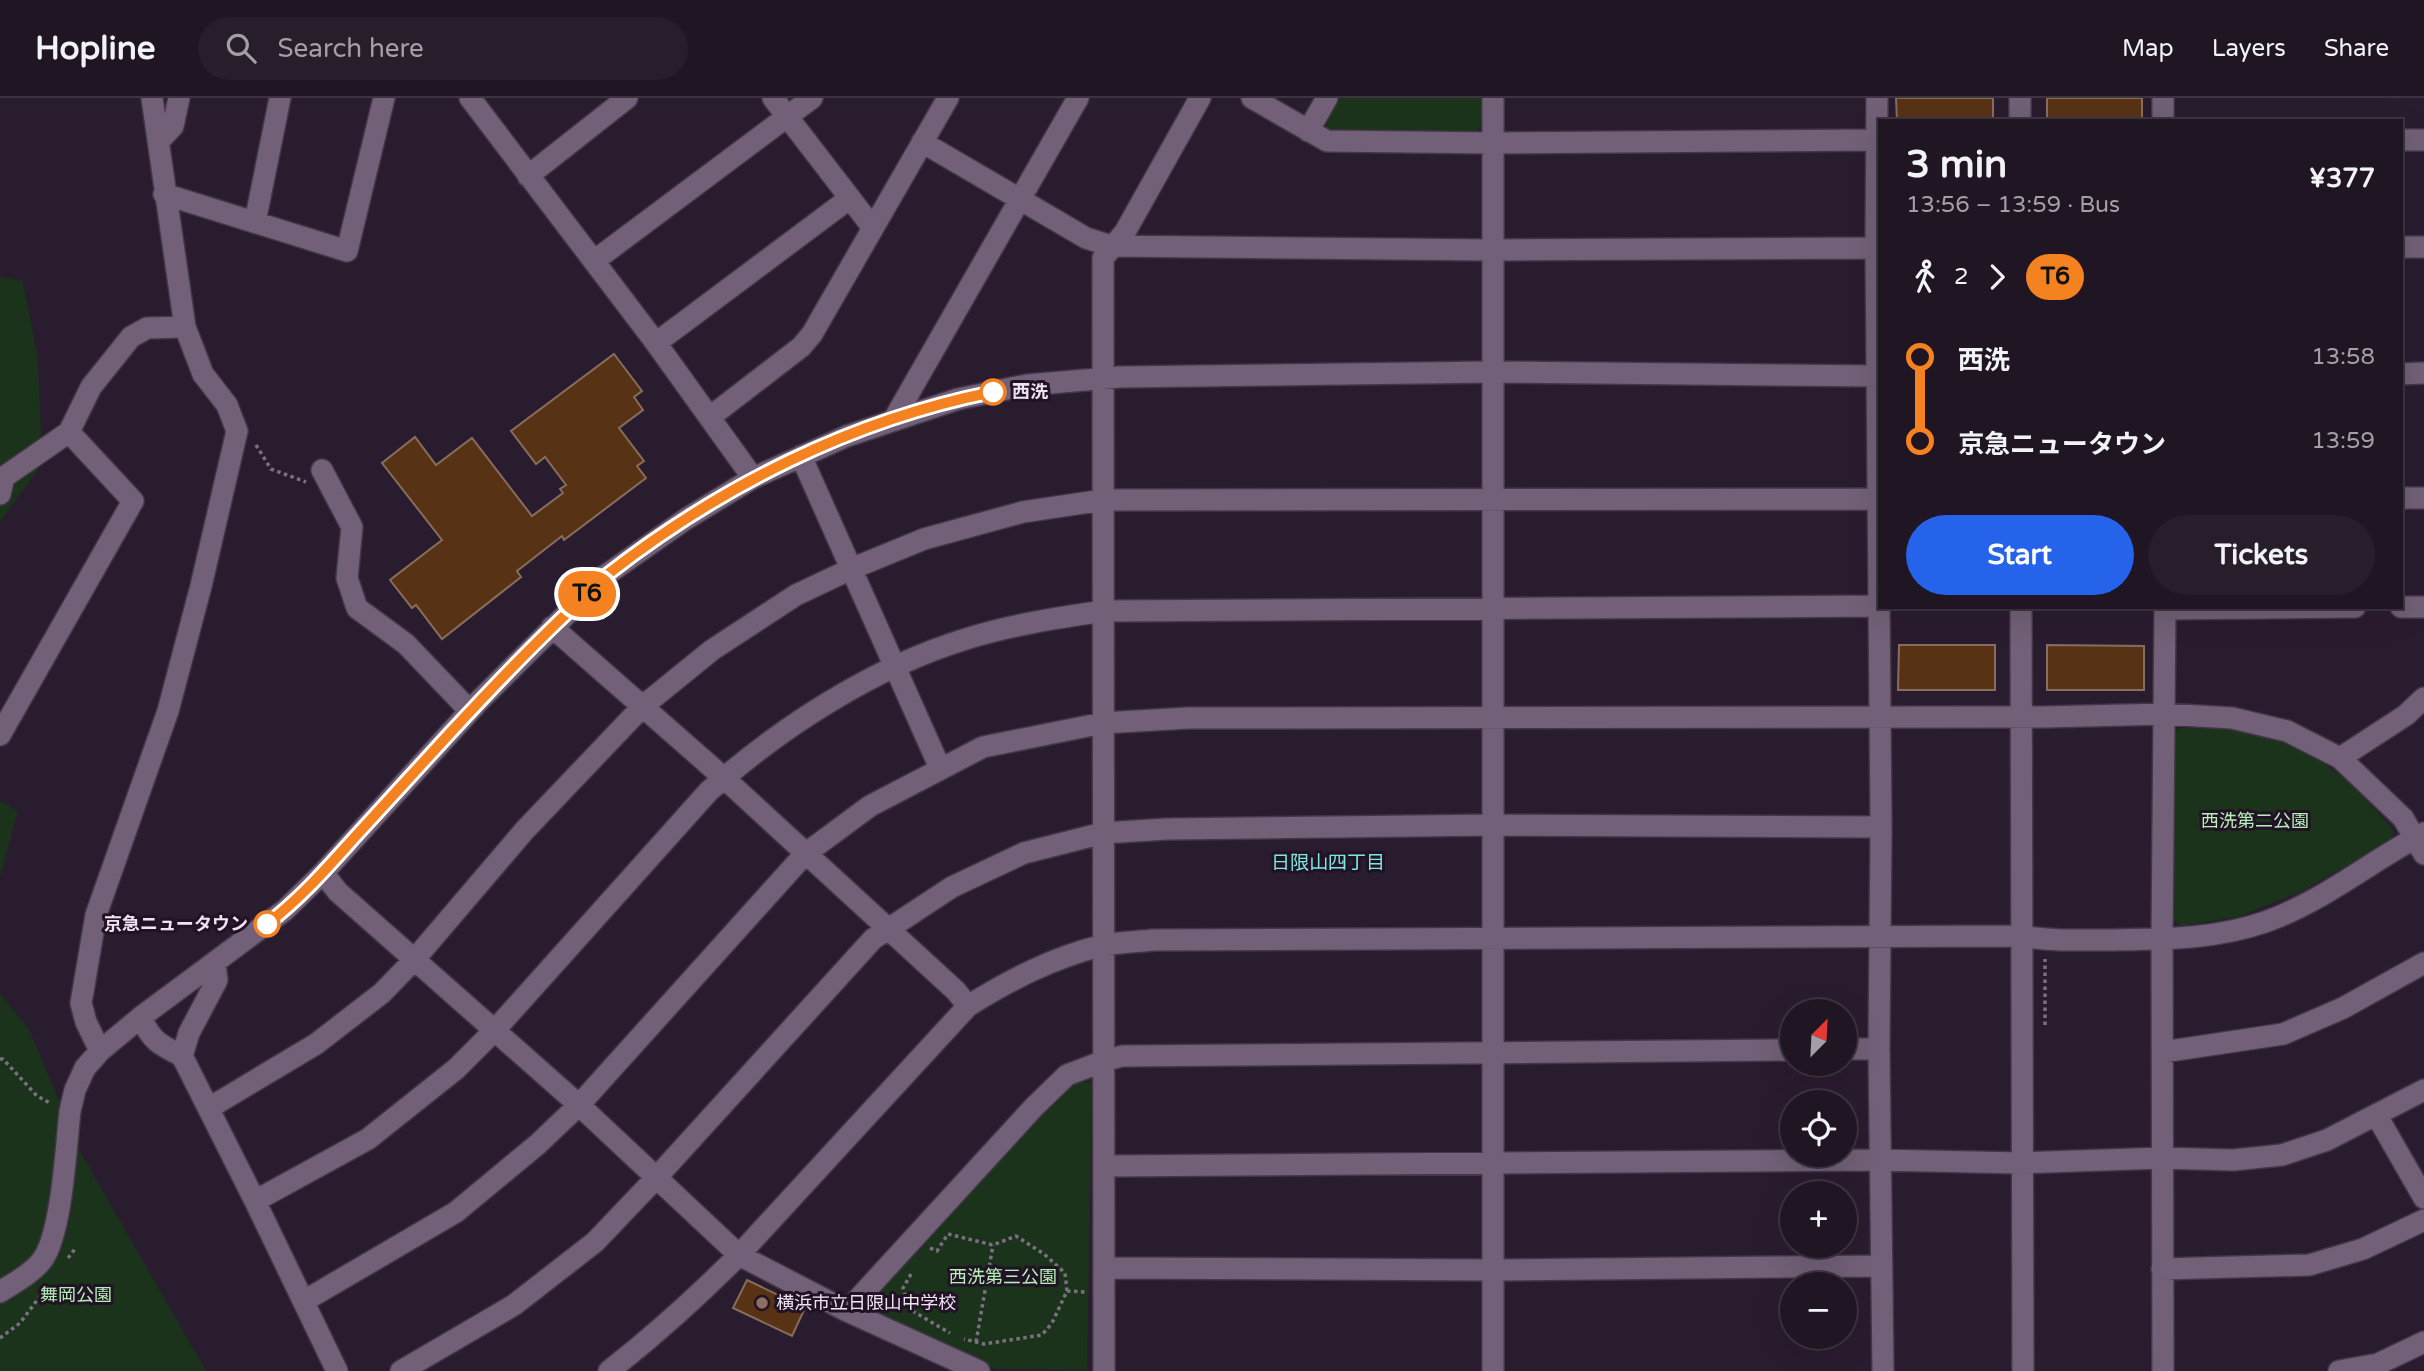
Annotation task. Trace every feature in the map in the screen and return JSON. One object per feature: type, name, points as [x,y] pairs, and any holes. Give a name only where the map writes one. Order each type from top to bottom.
[{"type":"street","points":[[100,1051],[86,1022],[81,1003],[96,915],[168,711],[201,586],[237,431],[228,405],[203,373],[185,327],[152,98]]},
{"type":"street","points":[[159,141],[173,126],[179,98]]},
{"type":"street","points":[[255,222],[280,98]]},
{"type":"street","points":[[164,194],[347,251],[384,98]]},
{"type":"street","points":[[470,98],[656,344],[753,478]]},
{"type":"street","points":[[528,176],[627,98]]},
{"type":"street","points":[[773,98],[873,228]]},
{"type":"street","points":[[594,261],[812,98]]},
{"type":"street","points":[[710,417],[801,346],[812,334],[948,98]]},
{"type":"street","points":[[894,419],[1078,98]]},
{"type":"street","points":[[1104,1371],[1103,258],[1125,233],[1200,98]]},
{"type":"street","points":[[1252,98],[1327,141],[1875,140]]},
{"type":"street","points":[[1308,131],[1327,98]]},
{"type":"street","points":[[1493,98],[1493,1371]]},
{"type":"street","points":[[1877,98],[1875,140],[1878,333]]},
{"type":"street","points":[[2020,98],[2020,119]]},
{"type":"street","points":[[2163,98],[2163,119]]},
{"type":"street","points":[[2403,140],[2424,140]]},
{"type":"street","points":[[922,142],[1086,238],[1111,246],[1492,250],[1876,248]]},
{"type":"street","points":[[656,344],[850,198]]},
{"type":"street","points":[[2403,247],[2424,247]]},
{"type":"street","points":[[0,494],[4,477],[69,432],[90,387],[131,337],[147,328],[185,327]]},
{"type":"street","points":[[0,1292],[42,1260],[54,1236],[75,1090],[85,1068],[100,1051],[141,1017],[285,910],[323,873],[470,711],[606,575],[686,519],[753,478],[847,436],[894,419],[958,399],[1027,385],[1102,379],[1492,372],[1878,376]]},
{"type":"street","points":[[2403,374],[2424,373]]},
{"type":"street","points":[[0,735],[133,500],[69,432]]},
{"type":"street","points":[[801,456],[940,768]]},
{"type":"street","points":[[322,470],[352,527],[347,578],[357,608],[406,644],[470,711]]},
{"type":"street","points":[[2403,498],[2424,498]]},
{"type":"street","points":[[209,1108],[316,1044],[382,993],[414,960],[524,831],[643,706],[712,650],[796,595],[851,569],[924,540],[1011,516],[1103,500],[1878,499],[1878,606],[1102,611],[1038,620],[965,639],[896,667],[837,697],[709,790],[494,1031],[456,1069],[368,1139],[255,1201]]},
{"type":"street","points":[[2403,607],[2424,607]]},
{"type":"street","points":[[1878,609],[1881,827],[1879,1160],[1883,1371]]},
{"type":"street","points":[[2021,609],[2022,1371]]},
{"type":"street","points":[[2163,1371],[2162,939],[2165,609]]},
{"type":"street","points":[[552,627],[724,778],[956,991],[968,1006]]},
{"type":"street","points":[[2340,758],[2406,715],[2424,698]]},
{"type":"street","points":[[304,1301],[456,1212],[538,1144],[579,1105],[805,854],[870,806],[983,747],[1103,723],[1188,718],[2021,717],[2165,714],[2232,718],[2287,731],[2340,758],[2403,818],[2421,842],[2267,922],[2216,935],[2162,939],[2045,940],[2021,936],[1154,940],[1103,945],[1050,961],[1004,983],[968,1006],[739,1255],[648,1341],[609,1371]]},
{"type":"street","points":[[401,1371],[514,1305],[595,1242],[873,939],[952,887],[1024,853],[1103,832],[1493,825],[1881,827]]},
{"type":"street","points":[[323,873],[338,892],[579,1105],[739,1255],[847,1311],[979,1371]]},
{"type":"street","points":[[2163,1052],[2283,1034],[2343,1009],[2424,963]]},
{"type":"street","points":[[183,1056],[189,1033],[217,980],[215,964]]},
{"type":"street","points":[[141,1017],[148,1035],[160,1045],[183,1056],[337,1371]]},
{"type":"street","points":[[847,1311],[1034,1107],[1067,1075],[1104,1060],[1122,1056],[1780,1049]]},
{"type":"street","points":[[1857,1049],[1879,1049]]},
{"type":"street","points":[[1105,1167],[1879,1160],[2021,1163],[2162,1157],[2233,1160],[2282,1155],[2327,1140],[2424,1090]]},
{"type":"street","points":[[2377,1115],[2424,1198]]},
{"type":"street","points":[[2162,1269],[2309,1265],[2363,1249],[2424,1220]]},
{"type":"street","points":[[1105,1268],[1493,1270],[1881,1266]]},
{"type":"street","points":[[2339,1371],[2378,1364],[2424,1342]]},
{"type":"path","points":[[237,431],[247,432],[271,469],[305,483],[322,470]]},
{"type":"path","points":[[0,1059],[3,1059],[37,1096],[70,1111]]},
{"type":"path","points":[[914,1238],[937,1251],[948,1234],[993,1245],[1016,1236],[1044,1254],[1065,1273],[1067,1291],[1052,1323],[1042,1335],[984,1344],[960,1338],[909,1309],[903,1288],[915,1267]]},
{"type":"path","points":[[976,1342],[993,1245]]},
{"type":"path","points":[[0,1338],[20,1323]]},
{"type":"green space","points":[[1337,98],[1483,98],[1483,125],[1476,131],[1333,131],[1327,128],[1325,119]]},
{"type":"green space","points":[[0,277],[23,281],[38,360],[42,464],[0,522]]},
{"type":"green space","name":"西洗第二公園","points":[[2179,728],[2227,729],[2260,735],[2305,752],[2360,793],[2394,831],[2391,841],[2300,892],[2238,917],[2181,926],[2171,917],[2170,737]]},
{"type":"green space","points":[[0,801],[18,811],[0,877]]},
{"type":"green space","name":"舞岡公園","points":[[0,994],[29,1029],[81,1153],[206,1371],[0,1371]]},
{"type":"green space","name":"西洗第三公園","points":[[1092,1082],[1087,1370],[996,1369],[868,1307],[866,1298],[1046,1103],[1075,1083]]},
{"type":"building","points":[[1896,98],[1993,98],[1993,119],[1897,119]]},
{"type":"building","points":[[2047,98],[2142,98],[2142,119],[2047,119]]},
{"type":"building","points":[[614,354],[642,391],[634,397],[643,410],[619,428],[644,461],[637,466],[646,478],[564,540],[562,536],[517,571],[521,577],[442,639],[416,605],[412,608],[390,580],[442,540],[382,463],[415,437],[436,465],[472,438],[532,516],[563,493],[560,489],[566,485],[545,457],[536,464],[511,431]]},
{"type":"building","points":[[1899,645],[1995,645],[1995,690],[1898,690]]},
{"type":"building","points":[[2047,645],[2144,646],[2144,690],[2047,690]]},
{"type":"building","points":[[747,1280],[805,1308],[792,1336],[733,1308]]},
{"type":"bus line","name":"T6","points":[[267,924],[323,873],[480,701],[606,575],[686,519],[753,478],[847,436],[894,419],[958,399],[993,392]]},
{"type":"place","name":"西洗","points":[[993,392]]},
{"type":"place","name":"京急ニュータウン","points":[[267,924]]},
{"type":"place","name":"横浜市立日限山中学校","points":[[762,1303]]},
{"type":"district","name":"日限山四丁目","points":[[1328,863]]}]
